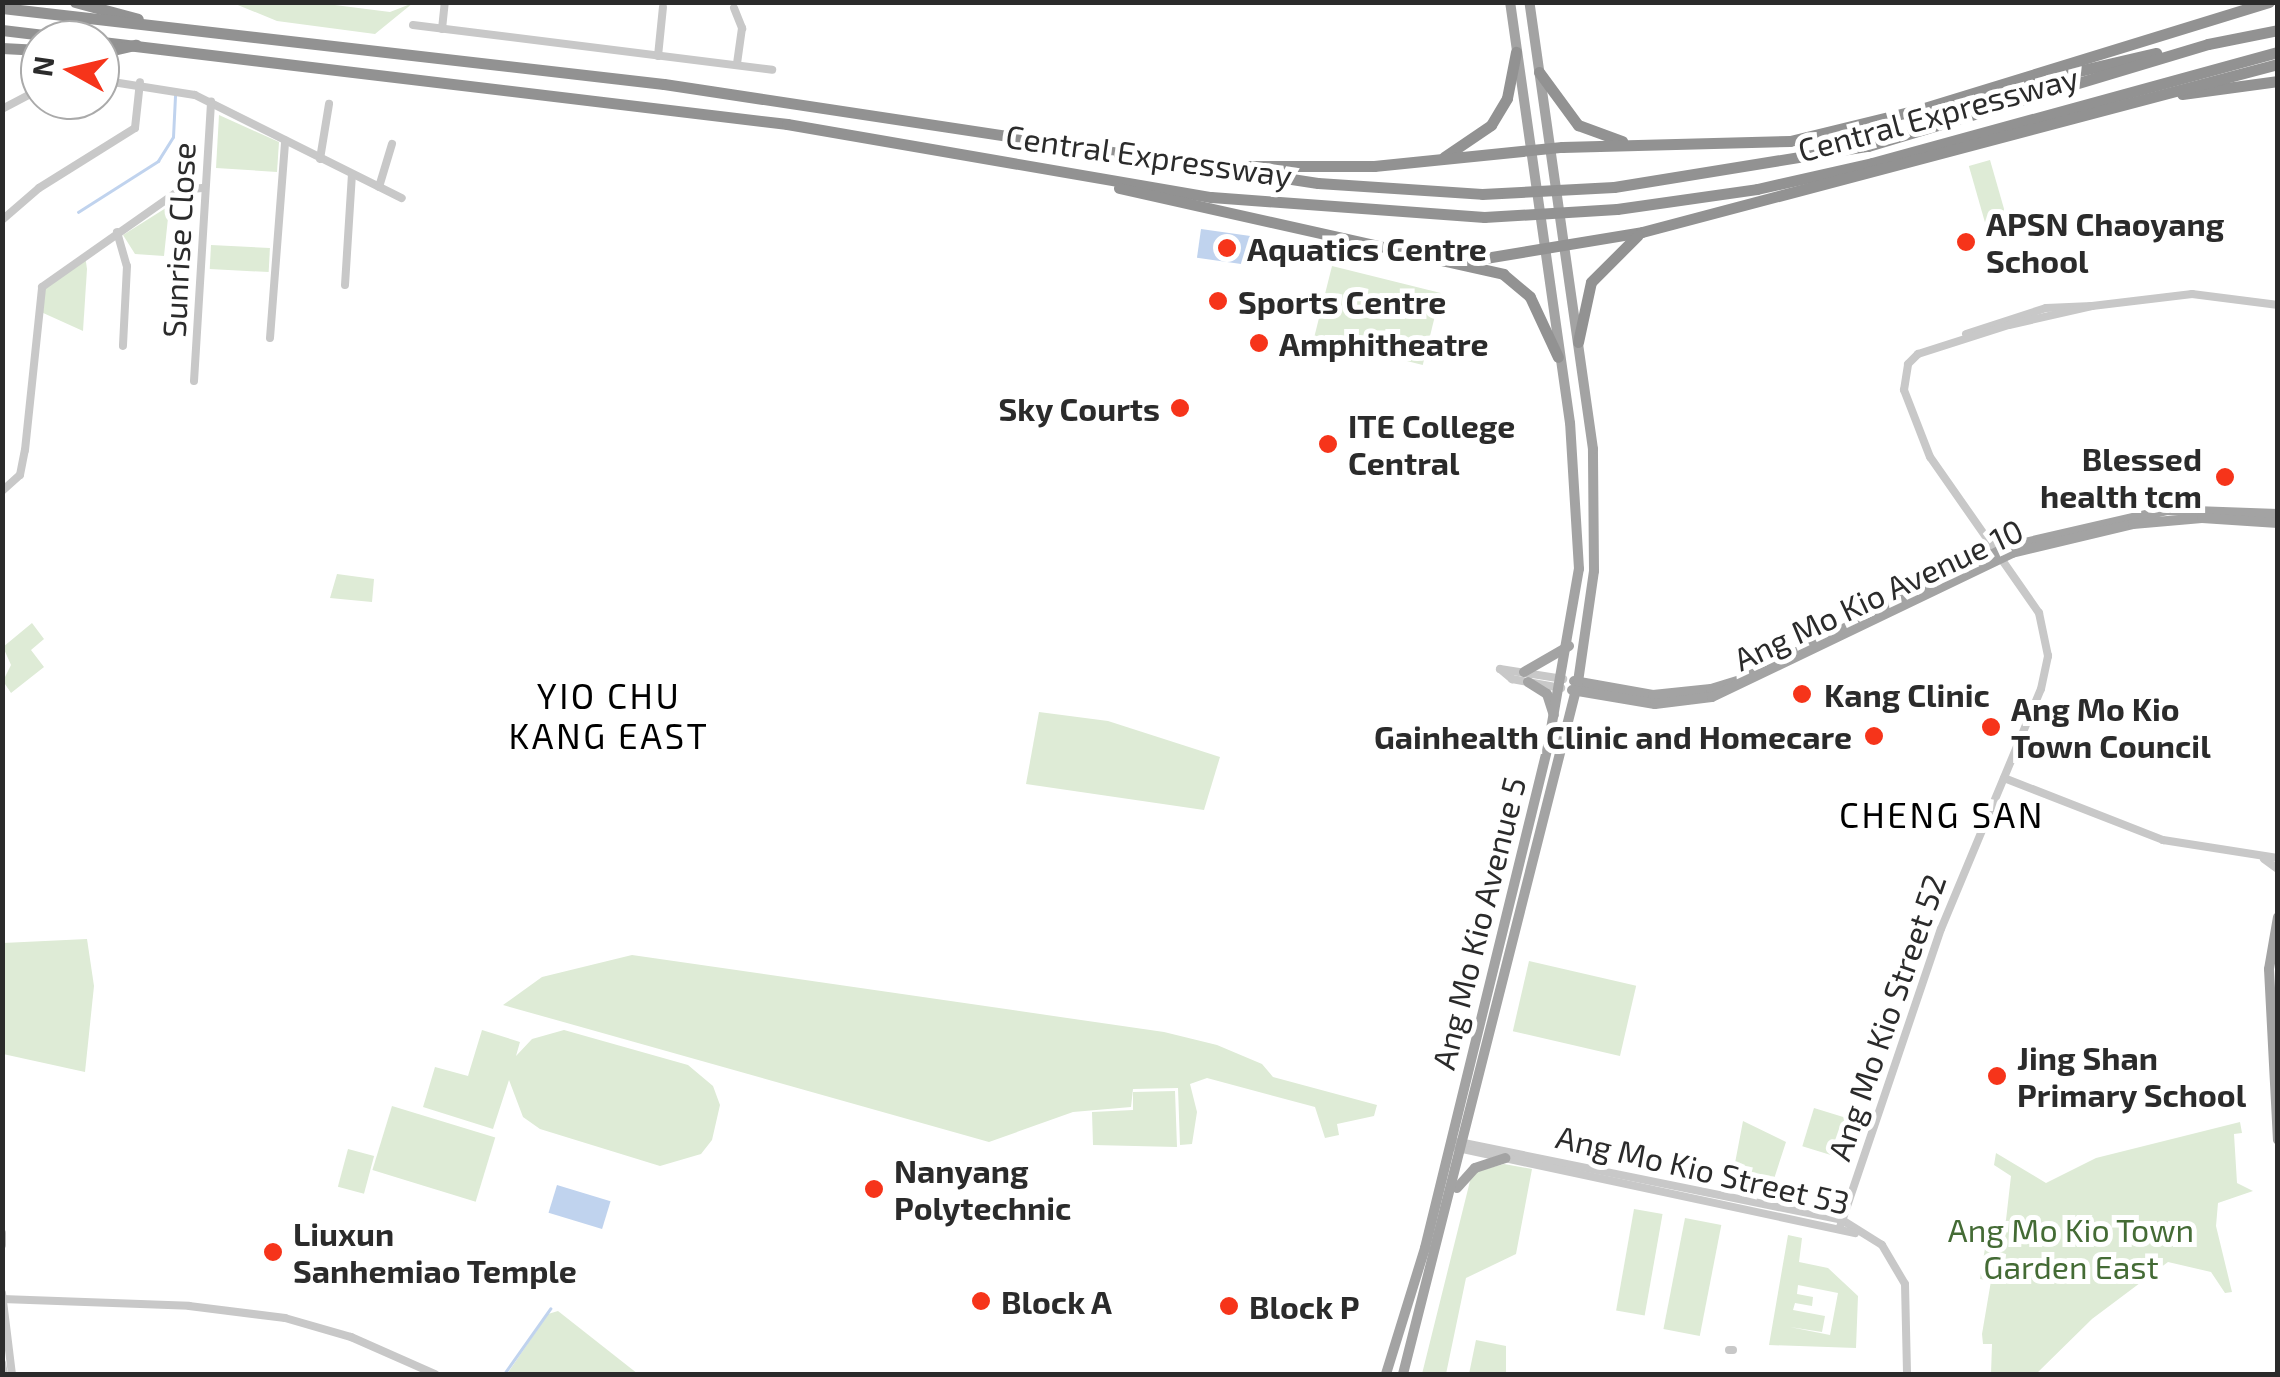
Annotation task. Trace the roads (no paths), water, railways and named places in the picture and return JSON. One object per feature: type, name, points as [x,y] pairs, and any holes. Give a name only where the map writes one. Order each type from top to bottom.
[{"type":"highway","points":[[75,2],[144,22]]},
{"type":"highway","points":[[1961,97],[2007,78],[2268,2]]},
{"type":"highway","name":"Central Expressway","points":[[2,8],[664,84],[1208,167],[1482,194],[1614,186],[1868,146],[2208,44],[2278,30]]},
{"type":"highway","name":"Central Expressway","points":[[2,30],[140,43],[787,124],[1211,197],[1484,217],[1617,209],[1756,189],[1872,163],[2278,52]]},
{"type":"highway","points":[[120,48],[140,43]]},
{"type":"highway","points":[[1208,167],[1436,161],[1551,148],[1790,142],[1961,97],[2208,44]]},
{"type":"highway","points":[[1436,161],[1491,125],[1507,98],[1516,52]]},
{"type":"highway","points":[[1461,262],[1642,232],[2278,64]]},
{"type":"highway","points":[[1539,72],[1578,125],[1595,136],[1640,145]]},
{"type":"highway","points":[[2144,98],[2278,81]]},
{"type":"highway","points":[[1090,178],[1171,202],[1461,262],[1512,279],[1530,297],[1558,357]]},
{"type":"highway","points":[[1578,342],[1592,282],[1642,232]]},
{"type":"main road","name":"Ang Mo Kio Avenue 5","points":[[1386,1374],[1449,1143],[1569,645],[1580,514],[1510,2]]},
{"type":"main road","name":"Ang Mo Kio Avenue 5","points":[[1403,1374],[1465,1146],[1577,686],[1595,541],[1593,448],[1568,246],[1528,2]]},
{"type":"main road","name":"Ang Mo Kio Avenue 10","points":[[1562,683],[1655,704],[1712,697],[1830,646],[1998,555],[2058,532],[2167,510],[2278,514]]},
{"type":"main road","name":"Ang Mo Kio Avenue 10","points":[[1998,555],[2134,524],[2202,518],[2278,523]]},
{"type":"main road","points":[[1554,716],[1547,694],[1526,677],[1569,645]]},
{"type":"main road","points":[[1504,913],[1512,909],[1519,916]]},
{"type":"main road","points":[[2278,917],[2269,969],[2278,1140]]},
{"type":"main road","points":[[1453,1193],[1475,1168],[1504,1158]]},
{"type":"street","points":[[442,29],[445,2]]},
{"type":"street","points":[[658,56],[663,7]]},
{"type":"street","points":[[734,8],[742,28],[737,66]]},
{"type":"street","points":[[413,25],[772,70]]},
{"type":"street","points":[[120,81],[140,82],[211,102],[402,198]]},
{"type":"street","points":[[2,220],[39,188],[135,128],[140,82]]},
{"type":"street","name":"Sunrise Close","points":[[194,381],[211,102]]},
{"type":"street","points":[[320,159],[329,104]]},
{"type":"street","points":[[270,338],[285,140]]},
{"type":"street","points":[[379,187],[392,144]]},
{"type":"street","points":[[345,285],[352,174]]},
{"type":"street","points":[[2,491],[20,475],[25,450],[42,288],[180,190],[204,188]]},
{"type":"street","points":[[116,232],[127,266],[123,346]]},
{"type":"street","name":"Ang Mo Kio Street 52","points":[[1841,1223],[1940,929],[2005,776],[2048,656],[2039,612],[1930,457],[1905,394],[1908,364],[1942,346],[2046,308],[2192,294],[2278,304]]},
{"type":"street","points":[[1526,677],[1562,683]]},
{"type":"street","points":[[2005,776],[2058,802],[2163,840],[2278,858]]},
{"type":"street","points":[[2260,856],[2278,869]]},
{"type":"street","name":"Ang Mo Kio Street 53","points":[[1449,1143],[1841,1223],[1882,1244],[1905,1284],[1908,1374]]},
{"type":"street","name":"Ang Mo Kio Street 53","points":[[1465,1146],[1504,1158],[1841,1223]]},
{"type":"street","points":[[2,1245],[3,1233]]},
{"type":"street","points":[[12,1374],[4,1297],[188,1306],[280,1318],[351,1337],[435,1374]]},
{"type":"street","points":[[2,1363],[4,1374]]},
{"type":"water","name":"Aquatics Centre","points":[[1201,229],[1257,237],[1253,266],[1197,258]]},
{"type":"water","points":[[557,1185],[611,1201],[602,1229],[549,1213]]},
{"type":"waterway","points":[[78,212],[158,161],[173,137],[175,96]]},
{"type":"waterway","points":[[504,1374],[550,1309]]},
{"type":"railway","points":[[2271,1374],[2278,1372]]},
{"type":"place","name":"APSN Chaoyang School","points":[[1966,242]]},
{"type":"place","name":"Aquatics Centre","points":[[1227,248]]},
{"type":"place","name":"Sports Centre","points":[[1218,301]]},
{"type":"place","name":"Amphitheatre","points":[[1259,343]]},
{"type":"place","name":"Sky Courts","points":[[1180,408]]},
{"type":"place","name":"ITE College Central","points":[[1328,444]]},
{"type":"place","name":"Blessed health tcm","points":[[2225,477]]},
{"type":"place","name":"Kang Clinic","points":[[1802,694]]},
{"type":"place","name":"Ang Mo Kio Town Council","points":[[1991,727]]},
{"type":"place","name":"Gainhealth Clinic and Homecare","points":[[1874,736]]},
{"type":"place","name":"Jing Shan Primary School","points":[[1997,1076]]},
{"type":"place","name":"Nanyang Polytechnic","points":[[874,1189]]},
{"type":"place","name":"Liuxun Sanhemiao Temple","points":[[273,1252]]},
{"type":"place","name":"Block A","points":[[981,1301]]},
{"type":"place","name":"Block P","points":[[1229,1306]]},
{"type":"district","name":"YIO CHU KANG EAST","points":[[609,715]]},
{"type":"district","name":"CHENG SAN","points":[[1942,814]]},
{"type":"park label","name":"Ang Mo Kio Town Garden East","points":[[2071,1248]]}]
